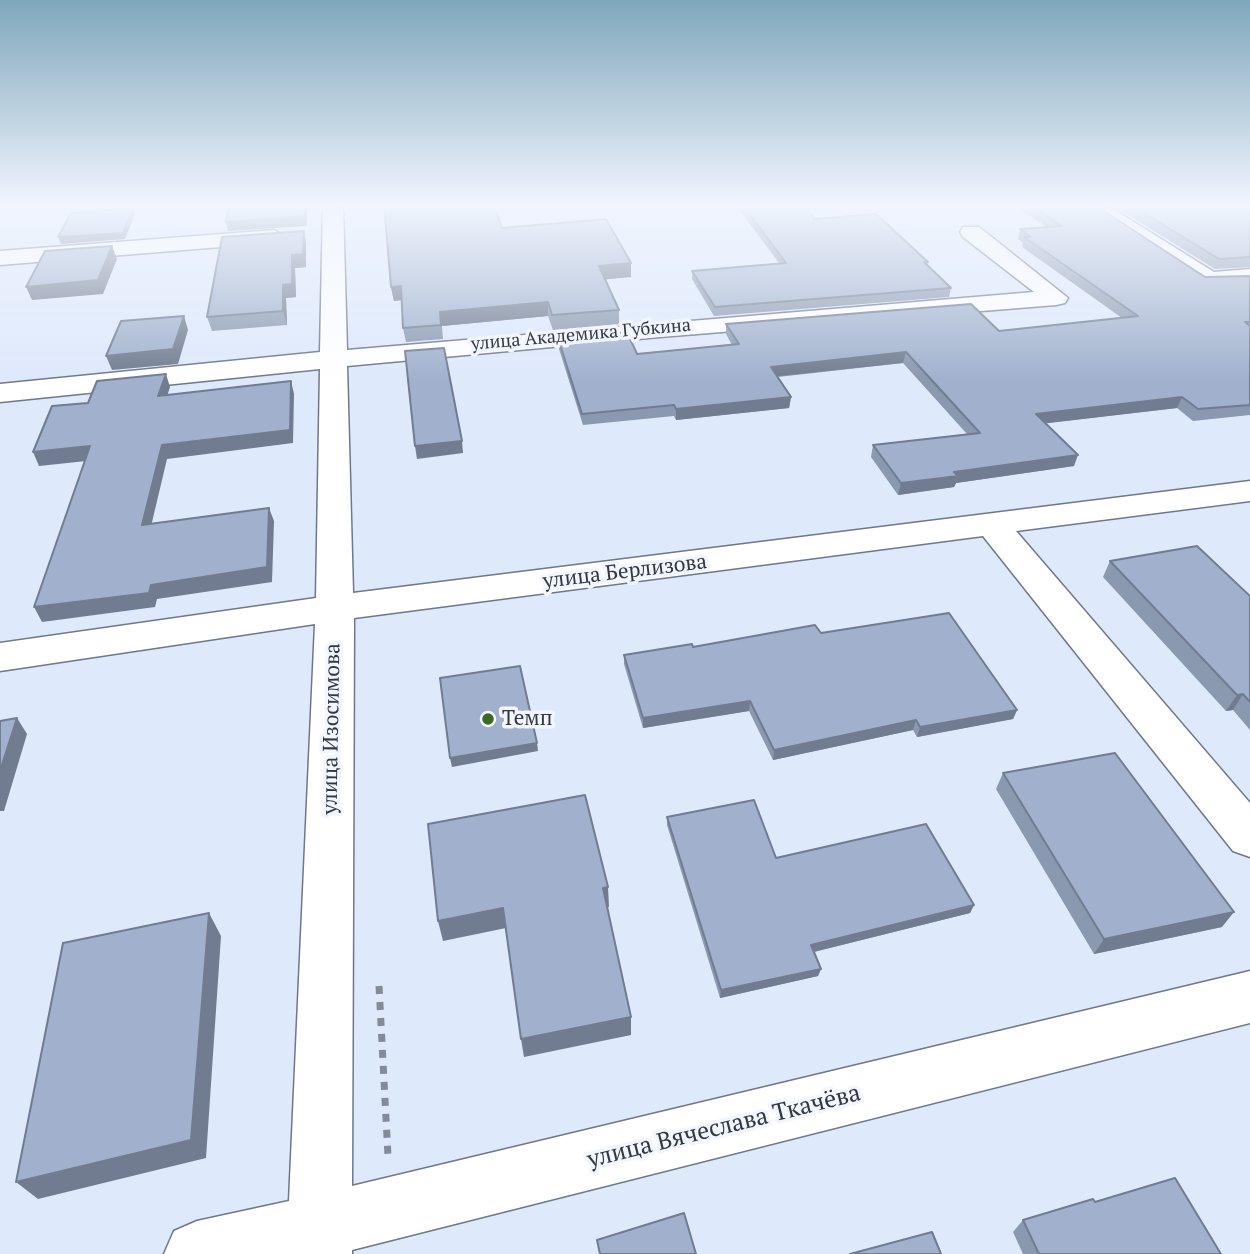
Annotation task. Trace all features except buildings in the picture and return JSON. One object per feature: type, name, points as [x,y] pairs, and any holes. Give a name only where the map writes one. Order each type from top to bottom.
[{"type":"street","name":"улица Изосимова","points":[[319,1240],[335,608],[333,358],[320,263]]},
{"type":"street","name":"улица Академика Губкина","points":[[0,393],[333,358],[826,314],[1056,298],[1010,263]]},
{"type":"street","points":[[1182,263],[1210,280],[1250,276]]},
{"type":"street","name":"улица Берлизова","points":[[0,657],[335,608],[993,526],[1250,491]]},
{"type":"street","points":[[993,526],[1250,837]]},
{"type":"street","name":"улица Вячеслава Ткачёва","points":[[197,1254],[319,1240],[1250,997]]},
{"type":"place","name":"Темп","points":[[488,719]]}]
